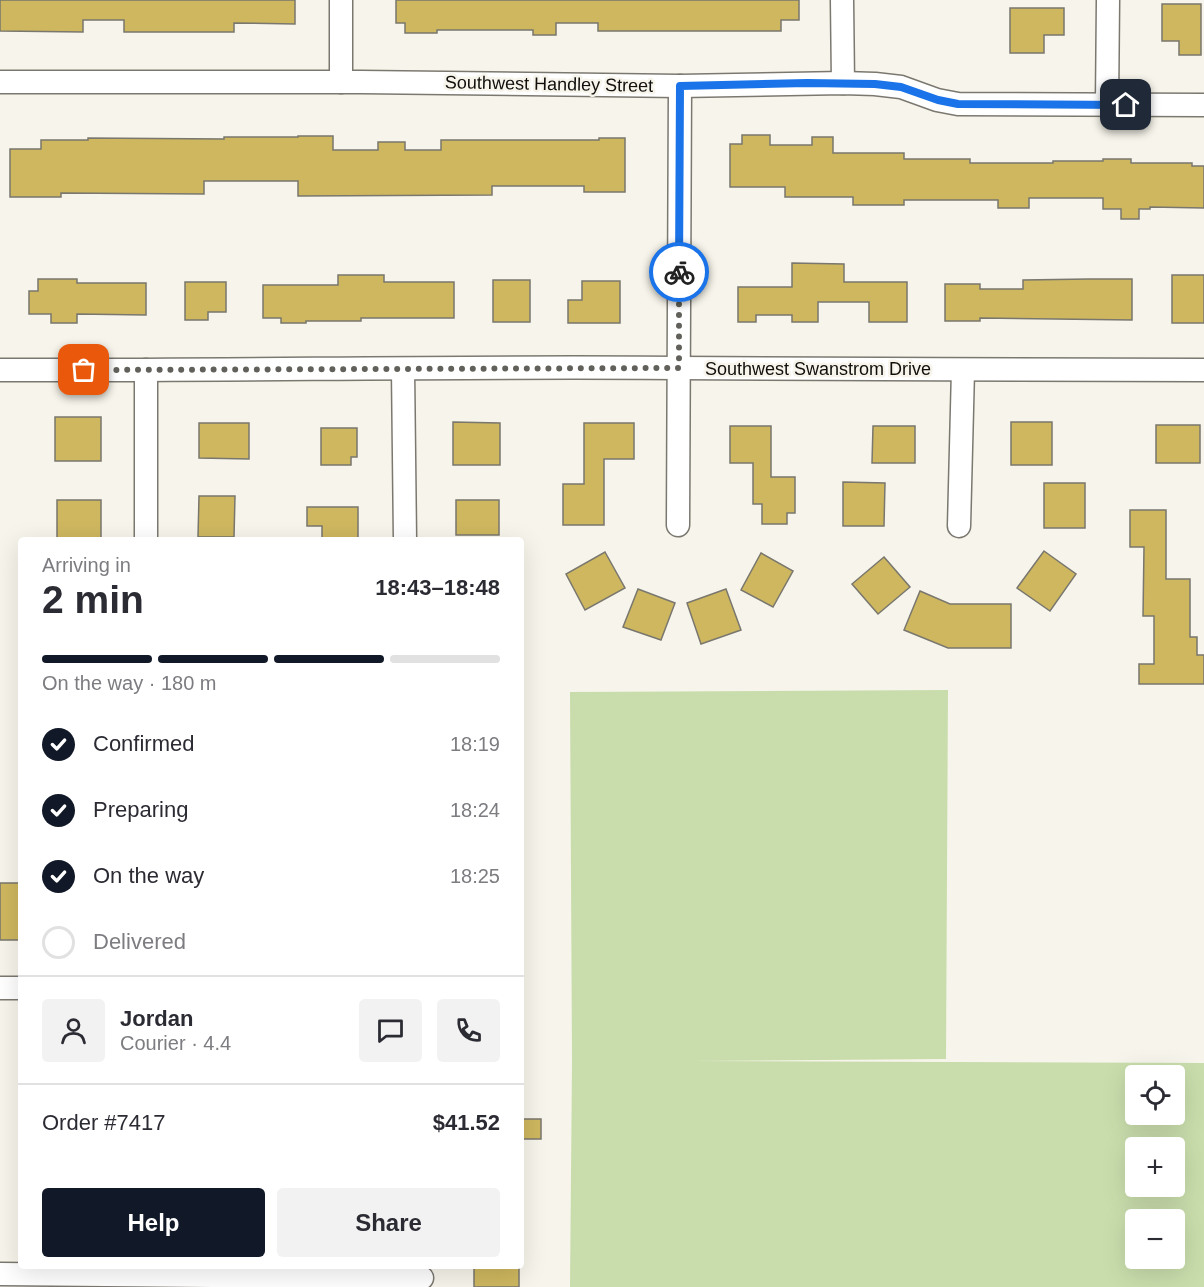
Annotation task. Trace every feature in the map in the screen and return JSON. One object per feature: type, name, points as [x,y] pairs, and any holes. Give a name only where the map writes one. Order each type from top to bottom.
[{"type":"street","points":[[341,0],[341,82]]},
{"type":"street","points":[[842,0],[843,83]]},
{"type":"street","points":[[1107,105],[1108,0]]},
{"type":"street","name":"Southwest Handley Street","points":[[0,82],[341,82],[680,86],[843,83],[901,87],[938,100],[958,104],[1204,105]]},
{"type":"street","points":[[678,525],[680,86]]},
{"type":"street","name":"Southwest Swanstrom Drive","points":[[0,370],[679,368],[1204,370]]},
{"type":"street","points":[[404,369],[405,537]]},
{"type":"street","points":[[146,370],[146,537]]},
{"type":"street","points":[[959,526],[963,370]]},
{"type":"street","points":[[0,988],[18,988]]},
{"type":"street","points":[[0,1274],[422,1277]]},
{"type":"green space","points":[[948,690],[946,1059],[690,1061],[1204,1063],[1204,1287],[570,1287],[572,1061],[570,692]]},
{"type":"building","points":[[0,0],[295,0],[295,24],[234,23],[234,32],[124,32],[124,20],[83,20],[83,32],[0,31]]},
{"type":"building","points":[[396,0],[799,0],[799,20],[781,20],[781,31],[598,31],[598,23],[556,23],[556,35],[533,35],[533,30],[437,30],[437,33],[405,33],[405,23],[396,23]]},
{"type":"building","points":[[1162,4],[1201,4],[1201,55],[1179,55],[1179,41],[1162,41]]},
{"type":"building","points":[[1010,8],[1064,8],[1064,35],[1044,35],[1044,53],[1010,53]]},
{"type":"building","points":[[742,135],[770,135],[770,145],[812,145],[812,137],[833,137],[833,153],[904,153],[904,159],[970,159],[970,163],[1053,163],[1053,161],[1131,159],[1131,163],[1192,163],[1192,166],[1204,166],[1204,208],[1150,207],[1150,209],[1139,209],[1139,219],[1121,219],[1121,209],[1103,209],[1103,198],[1029,198],[1029,208],[998,208],[998,200],[904,200],[904,205],[853,205],[853,197],[785,197],[785,187],[730,187],[730,144],[742,144]]},
{"type":"building","points":[[333,136],[333,150],[378,150],[378,142],[405,142],[405,150],[441,150],[441,140],[625,138],[625,192],[584,192],[584,186],[492,186],[492,195],[298,196],[298,181],[204,181],[204,194],[61,193],[61,197],[10,197],[10,149],[41,149],[41,140],[224,139],[224,137]]},
{"type":"building","points":[[792,263],[844,264],[844,282],[907,282],[907,322],[869,322],[869,302],[818,302],[818,322],[792,322],[792,315],[756,315],[756,322],[738,322],[738,287],[792,287]]},
{"type":"building","points":[[338,275],[384,275],[384,282],[454,282],[454,318],[361,318],[361,321],[281,323],[281,318],[263,318],[263,285],[338,285]]},
{"type":"building","points":[[1172,275],[1204,275],[1204,323],[1172,323]]},
{"type":"building","points":[[38,279],[77,279],[77,283],[146,283],[146,315],[77,314],[77,323],[51,323],[51,314],[29,314],[29,291],[38,291]]},
{"type":"building","points":[[1132,279],[1132,320],[980,318],[980,321],[945,321],[945,284],[980,284],[980,289],[1023,289],[1023,280]]},
{"type":"building","points":[[493,280],[530,280],[530,322],[493,322]]},
{"type":"building","points":[[582,281],[620,281],[620,323],[568,323],[568,300],[582,300]]},
{"type":"building","points":[[185,282],[226,282],[226,312],[208,312],[208,320],[185,320]]},
{"type":"building","points":[[55,417],[101,417],[101,461],[55,461]]},
{"type":"building","points":[[453,422],[500,423],[500,465],[453,465]]},
{"type":"building","points":[[1011,422],[1052,422],[1052,465],[1011,465]]},
{"type":"building","points":[[199,423],[249,423],[249,459],[199,458]]},
{"type":"building","points":[[584,423],[634,423],[634,459],[604,459],[604,525],[563,525],[563,484],[584,484]]},
{"type":"building","points":[[1156,425],[1200,425],[1200,463],[1156,463]]},
{"type":"building","points":[[730,426],[771,426],[771,477],[795,477],[795,513],[787,513],[787,524],[762,524],[762,504],[753,504],[753,463],[730,463]]},
{"type":"building","points":[[873,426],[915,426],[915,463],[872,463]]},
{"type":"building","points":[[321,428],[357,428],[357,457],[351,457],[351,465],[321,465]]},
{"type":"building","points":[[843,482],[885,483],[884,526],[843,526]]},
{"type":"building","points":[[1044,483],[1085,483],[1085,528],[1044,528]]},
{"type":"building","points":[[199,496],[235,496],[234,537],[198,537]]},
{"type":"building","points":[[57,500],[101,500],[101,537],[57,537]]},
{"type":"building","points":[[456,500],[499,500],[499,535],[456,535]]},
{"type":"building","points":[[307,507],[358,507],[358,537],[322,537],[322,526],[307,526]]},
{"type":"building","points":[[1130,510],[1166,510],[1166,579],[1190,579],[1190,637],[1197,637],[1197,655],[1204,655],[1204,684],[1139,684],[1139,664],[1154,664],[1154,616],[1143,616],[1144,547],[1130,547]]},
{"type":"building","points":[[1044,551],[1076,574],[1050,611],[1017,588]]},
{"type":"building","points":[[605,552],[625,588],[585,610],[566,574]]},
{"type":"building","points":[[761,553],[793,571],[773,607],[741,590]]},
{"type":"building","points":[[884,557],[910,587],[878,614],[852,584]]},
{"type":"building","points":[[638,589],[675,603],[661,640],[623,627]]},
{"type":"building","points":[[726,589],[741,630],[701,644],[687,603]]},
{"type":"building","points":[[920,591],[950,604],[1011,604],[1011,648],[948,648],[904,630]]},
{"type":"building","points":[[0,883],[18,883],[18,940],[0,940]]},
{"type":"building","points":[[524,1119],[541,1119],[541,1139],[524,1139]]},
{"type":"building","points":[[474,1269],[519,1269],[519,1287],[474,1287]]},
{"type":"way so far","points":[[84,370],[679,368],[679,272]]},
{"type":"route","points":[[679,272],[680,86],[875,84],[901,87],[938,100],[958,104],[1126,105]]}]
